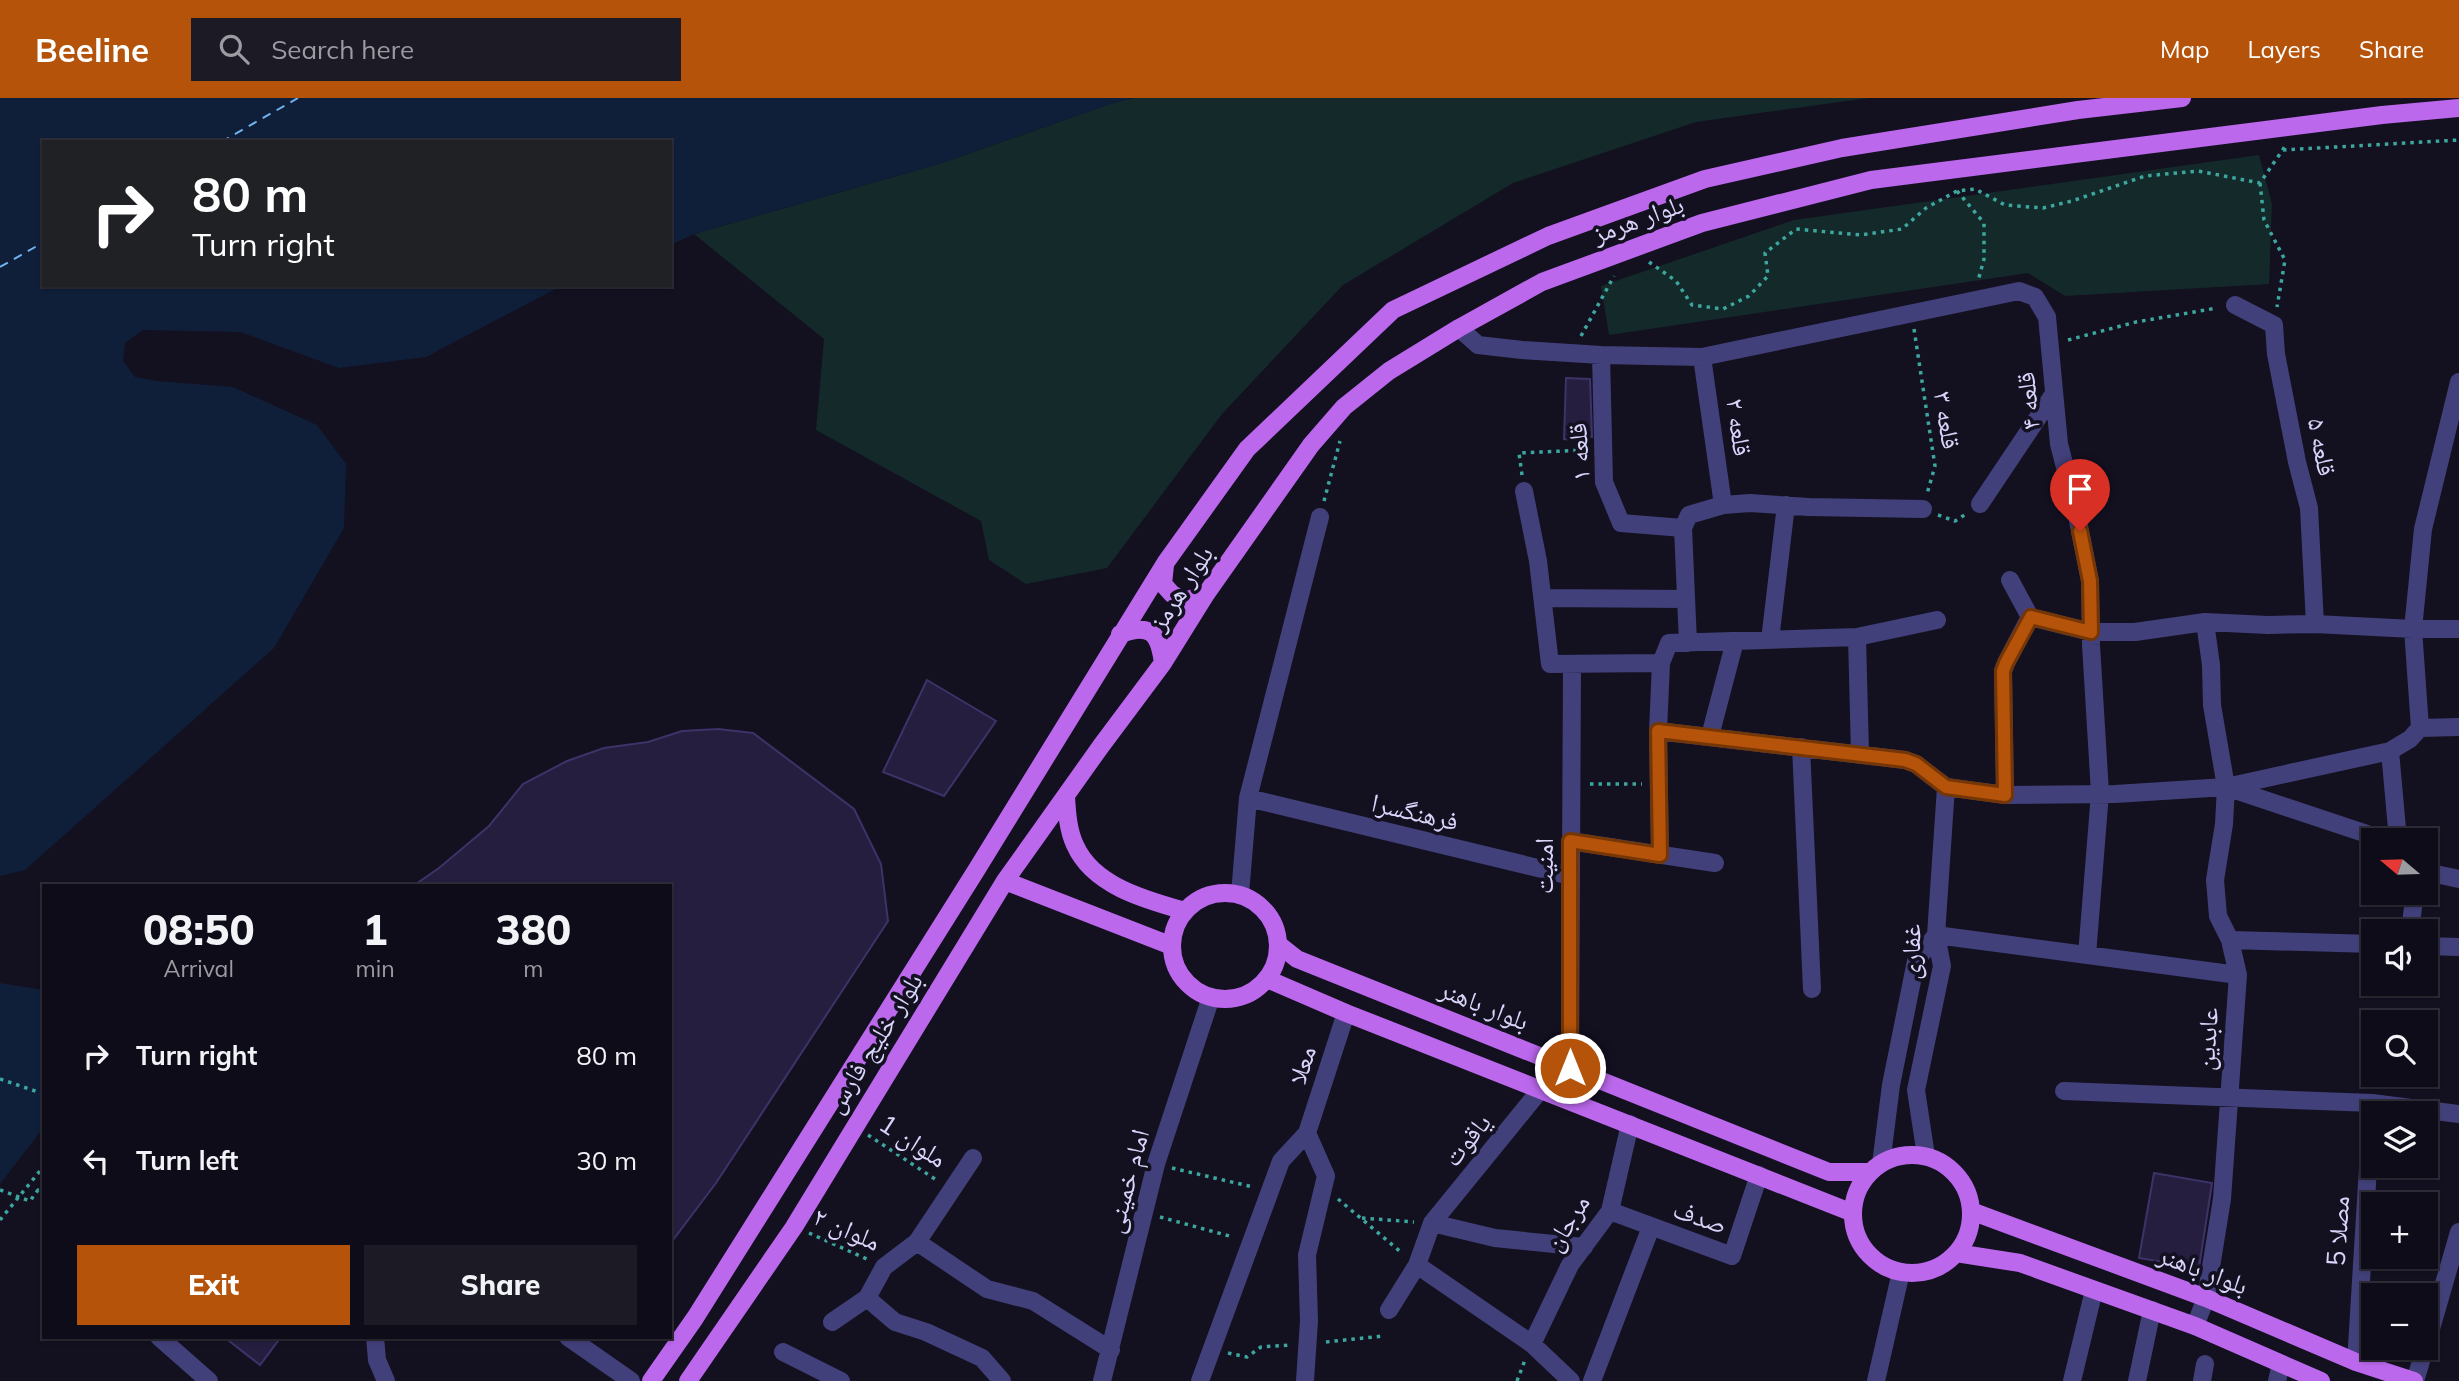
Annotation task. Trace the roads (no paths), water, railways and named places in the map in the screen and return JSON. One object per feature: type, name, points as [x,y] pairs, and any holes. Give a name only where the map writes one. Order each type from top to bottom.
[{"type":"main road","name":"بلوار هرمز","points":[[977,869],[1166,562],[1247,449],[1393,310],[1548,236],[1705,178],[1842,148],[2078,110],[2182,98]]},
{"type":"main road","name":"بلوار هرمز","points":[[1005,881],[1163,663],[1206,594],[1311,445],[1344,407],[1389,372],[1459,328],[1542,282],[1702,223],[1871,180],[2382,115],[2459,108]]},
{"type":"main road","points":[[1166,562],[1163,584],[1172,594],[1184,601],[1206,594]]},
{"type":"main road","points":[[1120,634],[1136,628],[1150,631],[1160,641],[1163,663]]},
{"type":"main road","points":[[1066,797],[1068,822],[1075,847],[1095,873],[1142,900],[1185,911]]},
{"type":"main road","name":"بلوار خلیج فارس","points":[[651,1381],[695,1318],[977,869]]},
{"type":"main road","points":[[1005,881],[1172,946]]},
{"type":"main road","name":"بلوار خلیج فارس","points":[[688,1381],[794,1227],[1005,881]]},
{"type":"main road","points":[[1210,894],[1240,894],[1253,900],[1271,919],[1278,944],[1276,962],[1267,979],[1242,996],[1226,999],[1211,997],[1199,992],[1179,972],[1172,946],[1178,922],[1196,901],[1210,894]]},
{"type":"main road","name":"بلوار باهنر","points":[[1278,944],[1297,959],[1829,1172],[1876,1168]]},
{"type":"main road","points":[[1267,979],[1346,1013],[1853,1213]]},
{"type":"main road","points":[[1926,1156],[1952,1170],[1962,1182],[1969,1196],[1970,1226],[1965,1240],[1945,1263],[1916,1273],[1900,1272],[1885,1267],[1871,1257],[1861,1244],[1853,1213],[1858,1191],[1876,1168],[1895,1157],[1926,1156]]},
{"type":"main road","name":"بلوار باهنر","points":[[1971,1211],[2206,1298],[2356,1362],[2415,1381]]},
{"type":"main road","points":[[1956,1253],[2020,1263],[2195,1326],[2279,1372],[2321,1381]]},
{"type":"street","name":"قلعه ۴","points":[[1702,357],[2018,291],[2035,297],[2047,317],[2059,444],[2076,506],[2090,581],[2101,793],[2087,955]]},
{"type":"street","name":"قلعه ۵","points":[[2235,304],[2274,325],[2276,354],[2309,508],[2315,624]]},
{"type":"street","points":[[1459,328],[1478,345],[1571,354],[1702,357]]},
{"type":"street","name":"قلعه ۱","points":[[1601,355],[1604,482],[1621,523],[1683,528]]},
{"type":"street","name":"قلعه ۲","points":[[1702,357],[1723,505]]},
{"type":"street","points":[[2420,728],[2413,629],[2423,529],[2459,382]]},
{"type":"street","points":[[1980,505],[2053,394]]},
{"type":"street","points":[[1524,491],[1538,561],[1550,664],[1661,663]]},
{"type":"street","points":[[1688,643],[1683,528],[1689,515],[1723,505],[1751,503],[1923,509]]},
{"type":"street","points":[[1770,640],[1786,505]]},
{"type":"street","points":[[1240,894],[1248,798],[1320,517]]},
{"type":"street","points":[[2010,580],[2031,617],[2091,632],[2135,632],[2206,622],[2459,629]]},
{"type":"street","points":[[1543,598],[1686,599]]},
{"type":"street","points":[[2005,795],[2003,671],[2031,617]]},
{"type":"street","points":[[1660,855],[1658,731],[1661,663],[1670,643],[1857,637],[1937,620]]},
{"type":"street","name":"عابدین","points":[[2195,1326],[2206,1298],[2222,1199],[2238,975],[2230,940],[2218,916],[2215,880],[2224,824],[2226,787],[2213,705],[2206,622]]},
{"type":"street","points":[[1857,637],[1860,754]]},
{"type":"street","points":[[1710,736],[1735,641]]},
{"type":"street","name":"امنیت","points":[[1570,1068],[1572,664]]},
{"type":"street","points":[[1658,731],[1905,760],[1916,764],[1946,787],[2005,795],[2132,793],[2226,787],[2390,751],[2410,739],[2420,728],[2459,727]]},
{"type":"street","points":[[1801,747],[1812,989]]},
{"type":"street","points":[[2390,751],[2397,828]]},
{"type":"street","name":"غفاری","points":[[1926,1156],[1916,1090],[1942,966],[1936,935],[1946,787]]},
{"type":"street","points":[[2226,787],[2361,832]]},
{"type":"street","name":"فرهنگسرا","points":[[1248,798],[1571,876]]},
{"type":"street","points":[[1570,841],[1715,863]]},
{"type":"street","points":[[2438,875],[2459,879]]},
{"type":"street","points":[[1876,1168],[1916,961],[1936,935],[2238,975]]},
{"type":"street","points":[[2230,940],[2361,944]]},
{"type":"street","points":[[2438,946],[2459,947]]},
{"type":"street","name":"امام خمینی","points":[[1102,1381],[1156,1164],[1211,997]]},
{"type":"street","name":"معلا","points":[[1307,1133],[1346,1013]]},
{"type":"street","name":"یاقوت","points":[[1389,1310],[1417,1265],[1433,1223],[1541,1089]]},
{"type":"street","points":[[2064,1091],[2361,1103]]},
{"type":"street","points":[[2438,1111],[2459,1114]]},
{"type":"street","name":"مرجان","points":[[1532,1344],[1570,1265],[1610,1211],[1630,1124]]},
{"type":"street","points":[[1200,1381],[1282,1161],[1307,1133],[1326,1176],[1307,1255],[1309,1321],[1305,1381]]},
{"type":"street","points":[[832,1322],[867,1298],[884,1267],[917,1242],[973,1158]]},
{"type":"street","name":"صدف","points":[[1610,1211],[1732,1256],[1759,1175]]},
{"type":"street","name":"مصلا 5","points":[[2356,1362],[2367,1178]]},
{"type":"street","points":[[1433,1223],[1495,1238],[1584,1247]]},
{"type":"street","points":[[1592,1381],[1651,1227]]},
{"type":"street","points":[[2438,1303],[2459,1232]]},
{"type":"street","points":[[917,1242],[987,1289],[1033,1301],[1111,1350]]},
{"type":"street","points":[[1417,1265],[1532,1344],[1571,1381]]},
{"type":"street","points":[[1876,1381],[1900,1272]]},
{"type":"street","points":[[2071,1381],[2094,1290]]},
{"type":"street","points":[[867,1298],[895,1322],[926,1332],[982,1358],[1002,1381]]},
{"type":"street","points":[[2137,1381],[2152,1310]]},
{"type":"street","points":[[161,1339],[209,1381]]},
{"type":"street","points":[[375,1339],[377,1360],[386,1381]]},
{"type":"street","points":[[571,1339],[631,1381]]},
{"type":"street","points":[[783,1352],[841,1381]]},
{"type":"street","points":[[2415,1381],[2421,1360]]},
{"type":"water","points":[[0,98],[1134,98],[942,163],[694,234],[672,244],[672,140],[42,140],[42,287],[559,287],[426,357],[339,368],[240,332],[143,330],[125,343],[123,361],[135,377],[233,387],[317,425],[346,464],[344,528],[274,648],[25,870],[0,876]]},
{"type":"water","points":[[0,983],[42,990],[42,1130],[0,1184]]}]
